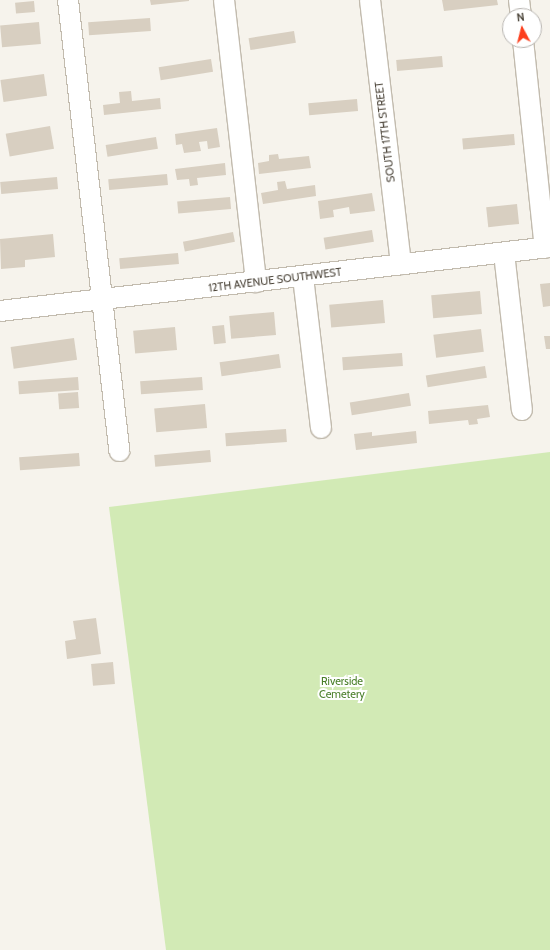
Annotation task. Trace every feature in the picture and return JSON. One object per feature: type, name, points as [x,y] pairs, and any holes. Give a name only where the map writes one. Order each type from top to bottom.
[{"type":"street","points":[[68,0],[119,450]]},
{"type":"street","points":[[224,0],[256,282]]},
{"type":"street","name":"SOUTH 17TH STREET","points":[[370,0],[401,264]]},
{"type":"street","points":[[524,48],[548,248]]},
{"type":"street","name":"12TH AVENUE SOUTHWEST","points":[[0,311],[548,248]]},
{"type":"street","points":[[504,253],[522,410]]},
{"type":"street","points":[[303,277],[321,428]]},
{"type":"green space","name":"Riverside Cemetery","points":[[550,452],[550,950],[166,950],[109,507]]},
{"type":"building","points":[[150,0],[189,0],[189,1],[151,5]]},
{"type":"building","points":[[442,0],[497,0],[498,5],[444,11]]},
{"type":"building","points":[[34,1],[35,12],[16,14],[15,3]]},
{"type":"building","points":[[150,18],[151,31],[89,35],[88,22]]},
{"type":"building","points":[[39,22],[41,44],[2,47],[0,25]]},
{"type":"building","points":[[294,31],[296,43],[250,50],[249,38]]},
{"type":"building","points":[[442,56],[443,67],[397,71],[396,60]]},
{"type":"building","points":[[211,59],[213,72],[161,80],[159,67]]},
{"type":"building","points":[[44,74],[47,96],[3,102],[0,80]]},
{"type":"building","points":[[131,91],[132,101],[160,98],[161,109],[104,115],[103,105],[120,103],[119,92]]},
{"type":"building","points":[[357,99],[358,111],[309,115],[308,103]]},
{"type":"building","points":[[50,126],[54,149],[10,156],[6,134]]},
{"type":"building","points":[[217,128],[220,147],[208,149],[207,141],[199,142],[201,151],[184,153],[182,144],[176,145],[175,134]]},
{"type":"building","points":[[514,134],[515,145],[463,149],[462,139]]},
{"type":"building","points":[[156,137],[158,149],[108,157],[106,145]]},
{"type":"building","points":[[278,154],[279,159],[309,156],[311,168],[259,174],[258,163],[269,161],[269,155]]},
{"type":"building","points":[[225,163],[226,175],[197,178],[198,185],[190,186],[189,179],[177,180],[175,169]]},
{"type":"building","points":[[167,174],[168,185],[109,190],[108,179]]},
{"type":"building","points":[[57,177],[58,189],[1,194],[0,182]]},
{"type":"building","points":[[285,181],[287,189],[315,185],[316,196],[263,204],[261,193],[278,190],[277,182]]},
{"type":"building","points":[[372,193],[375,211],[350,214],[349,207],[333,210],[334,217],[320,219],[318,201]]},
{"type":"building","points":[[230,197],[231,209],[178,214],[177,202]]},
{"type":"building","points":[[517,204],[519,224],[488,227],[486,207]]},
{"type":"building","points":[[372,230],[374,242],[325,250],[324,238]]},
{"type":"building","points":[[233,232],[235,242],[185,252],[183,242]]},
{"type":"building","points":[[53,234],[55,257],[25,260],[25,267],[1,269],[0,239]]},
{"type":"building","points":[[178,253],[179,264],[120,269],[119,258]]},
{"type":"building","points":[[550,283],[550,306],[543,307],[540,284]]},
{"type":"building","points":[[480,291],[482,314],[433,318],[431,295]]},
{"type":"building","points":[[383,300],[385,323],[331,328],[329,305]]},
{"type":"building","points":[[274,312],[276,335],[231,339],[229,316]]},
{"type":"building","points":[[224,325],[226,343],[214,344],[212,326]]},
{"type":"building","points":[[175,327],[177,350],[135,354],[133,331]]},
{"type":"building","points":[[481,329],[484,352],[436,358],[433,335]]},
{"type":"building","points":[[544,336],[550,336],[550,349],[546,349]]},
{"type":"building","points":[[74,338],[77,360],[14,369],[11,347]]},
{"type":"building","points":[[402,353],[403,366],[343,370],[342,357]]},
{"type":"building","points":[[279,354],[281,368],[222,376],[220,362]]},
{"type":"building","points":[[485,366],[487,378],[428,387],[426,375]]},
{"type":"building","points":[[78,377],[79,390],[19,394],[18,381]]},
{"type":"building","points":[[202,377],[203,390],[141,394],[140,381]]},
{"type":"building","points":[[78,392],[79,408],[59,409],[58,393]]},
{"type":"building","points":[[409,393],[411,406],[352,415],[350,402]]},
{"type":"building","points":[[205,404],[207,428],[156,432],[154,408]]},
{"type":"building","points":[[488,405],[490,417],[477,419],[478,424],[469,425],[468,420],[429,424],[428,411]]},
{"type":"building","points":[[286,429],[287,442],[226,446],[225,433]]},
{"type":"building","points":[[416,431],[417,443],[356,450],[354,434],[372,432],[372,436]]},
{"type":"building","points":[[210,450],[211,462],[155,467],[154,455]]},
{"type":"building","points":[[79,453],[80,466],[20,470],[19,457]]},
{"type":"building","points":[[96,618],[101,654],[67,659],[65,641],[76,639],[73,621]]},
{"type":"building","points":[[113,662],[115,684],[93,686],[91,664]]}]
